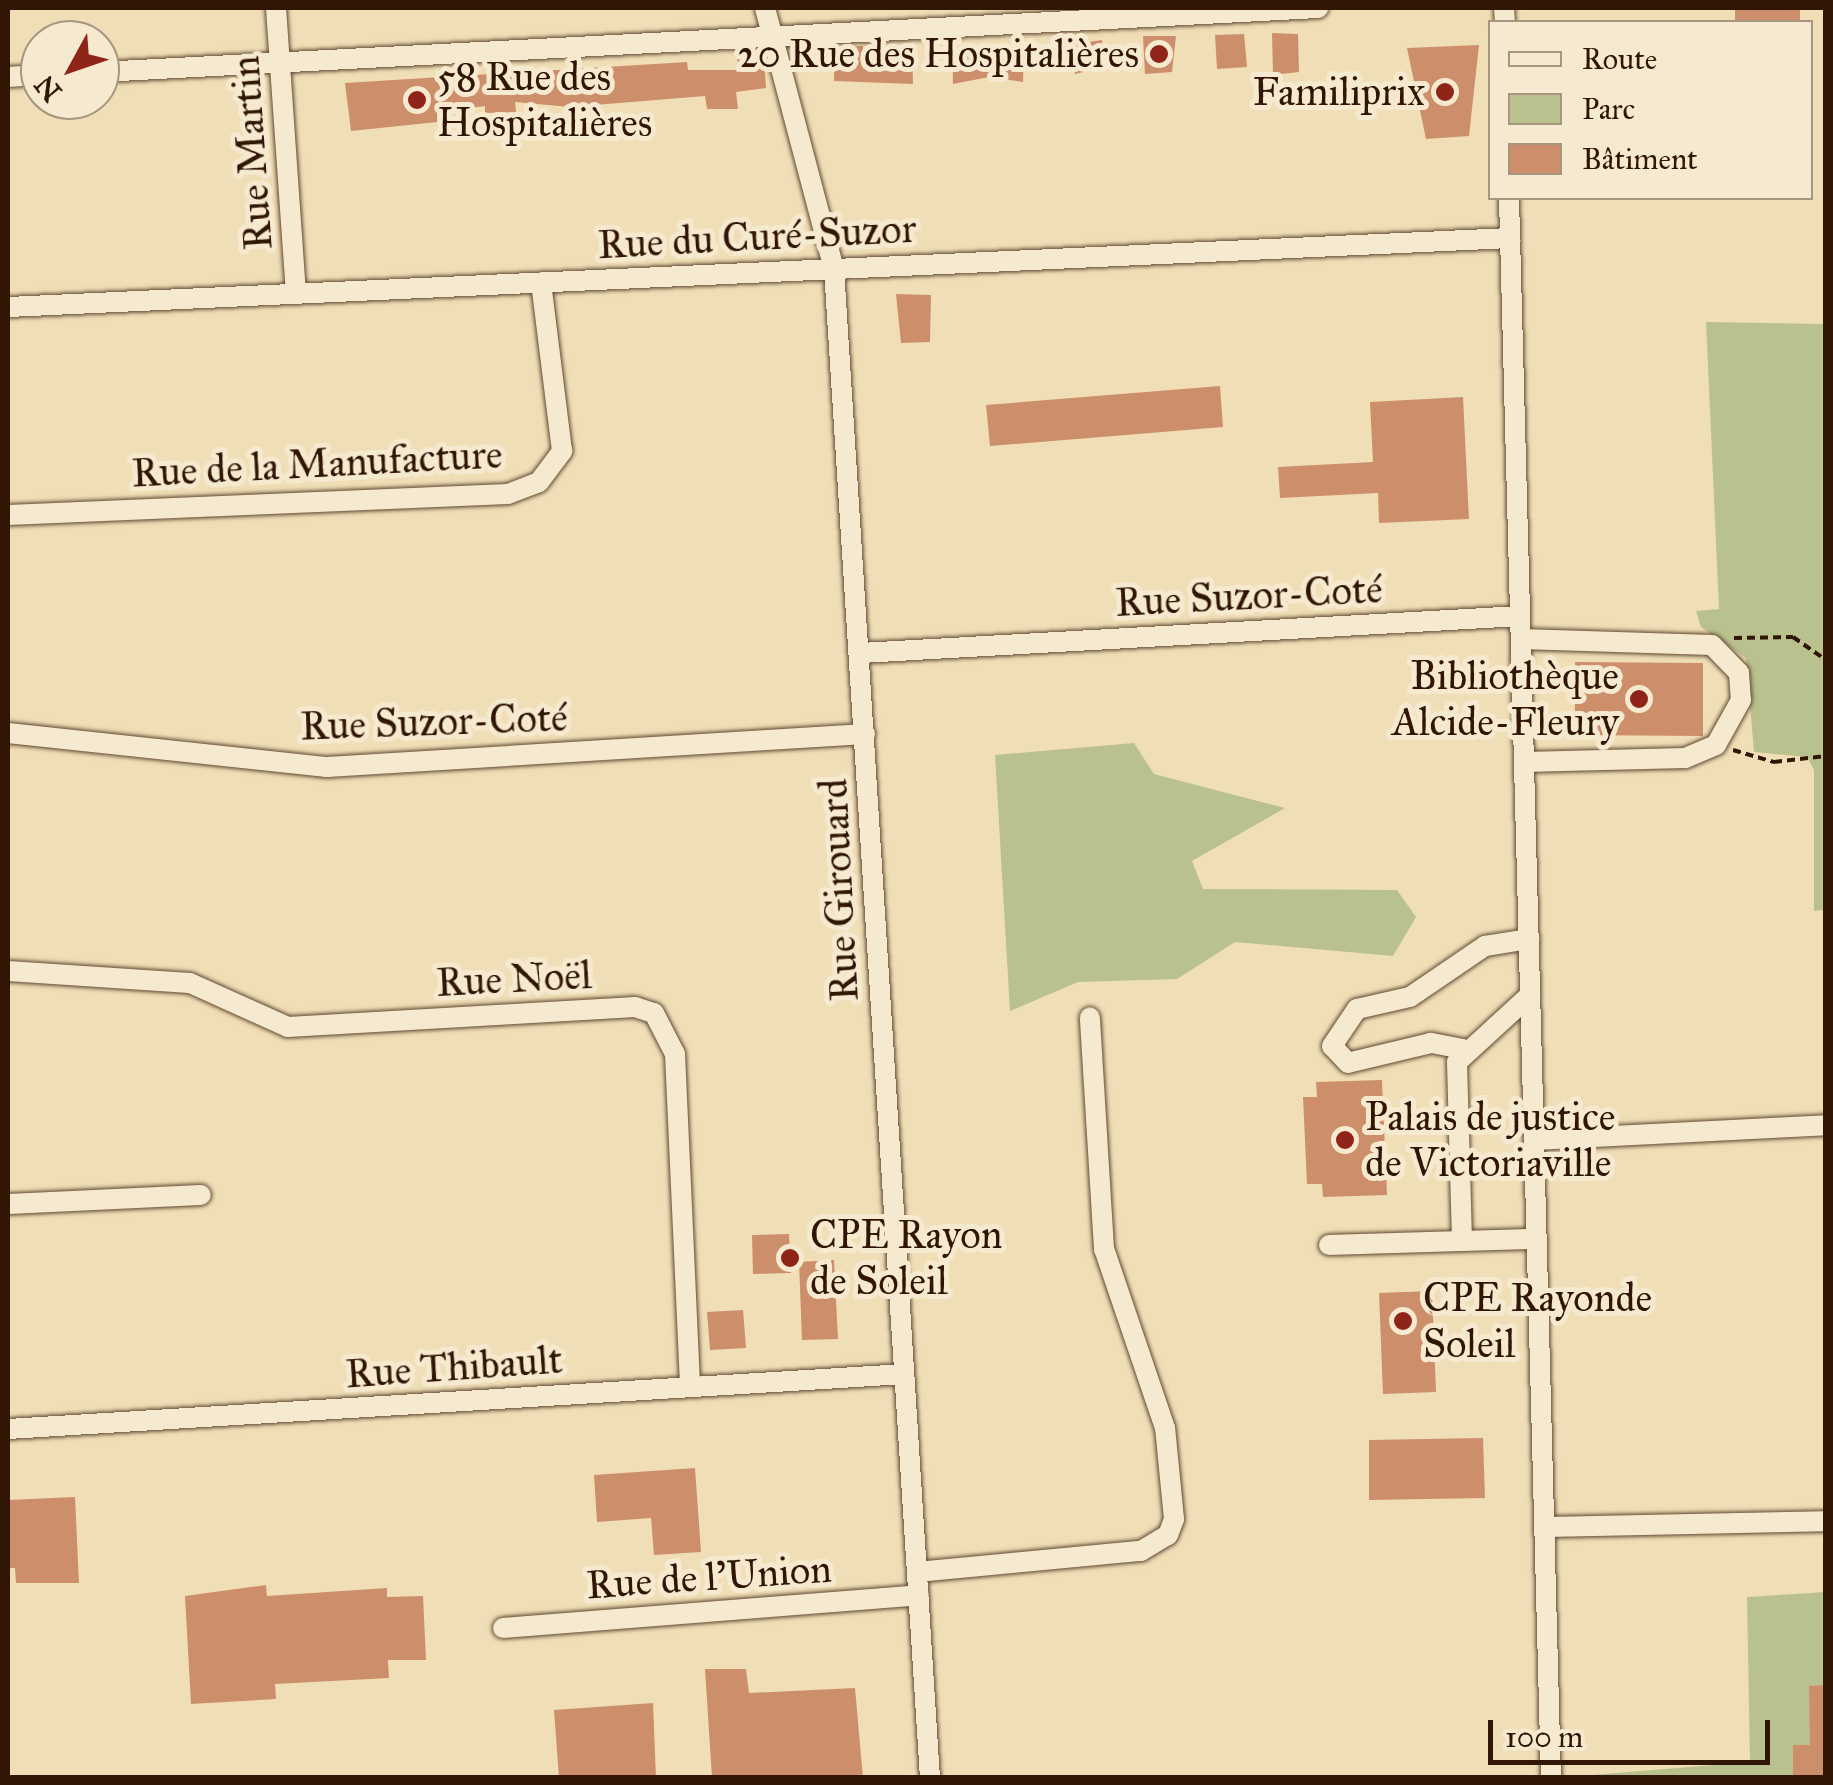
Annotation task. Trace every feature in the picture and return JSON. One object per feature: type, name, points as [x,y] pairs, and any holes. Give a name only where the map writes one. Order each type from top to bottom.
[{"type":"street","name":"Rue Martin","points":[[276,8],[296,293]]},
{"type":"street","name":"Rue Girouard","points":[[766,8],[834,269],[930,1778]]},
{"type":"street","points":[[120,71],[1318,8]]},
{"type":"street","points":[[1510,200],[1551,1778]]},
{"type":"street","name":"Rue du Curé-Suzor","points":[[8,306],[1510,238]]},
{"type":"street","name":"Rue de la Manufacture","points":[[8,515],[508,494],[539,482],[562,451],[541,282]]},
{"type":"street","name":"Rue Suzor-Coté","points":[[861,653],[1520,616]]},
{"type":"street","points":[[1521,639],[1712,645],[1739,673],[1741,700],[1716,746],[1685,758],[1524,762]]},
{"type":"street","name":"Rue Suzor-Coté","points":[[8,733],[327,767],[865,734]]},
{"type":"street","points":[[1463,1050],[1432,1043],[1348,1064],[1332,1046],[1357,1009],[1410,998],[1484,946],[1529,940]]},
{"type":"street","name":"Rue Noël","points":[[8,971],[190,983],[288,1027],[635,1007],[654,1013],[675,1054],[690,1388]]},
{"type":"street","points":[[1463,1050],[1530,995]]},
{"type":"street","points":[[917,1572],[1141,1551],[1168,1534],[1174,1519],[1165,1428],[1104,1249],[1090,1017]]},
{"type":"street","points":[[1462,1241],[1463,1050]]},
{"type":"street","points":[[1534,1140],[1826,1126]]},
{"type":"street","points":[[8,1204],[201,1196]]},
{"type":"street","points":[[1329,1244],[1536,1239]]},
{"type":"street","name":"Rue Thibault","points":[[8,1429],[904,1374]]},
{"type":"street","points":[[1544,1527],[1826,1521]]},
{"type":"street","name":"Rue de l'Union","points":[[504,1628],[919,1596]]},
{"type":"path","points":[[1712,645],[1793,637],[1826,660]]},
{"type":"path","points":[[1716,746],[1774,762],[1826,756]]},
{"type":"green space","points":[[1706,322],[1825,324],[1825,910],[1814,911],[1814,770],[1807,757],[1754,752],[1746,658],[1701,627],[1696,611],[1719,609]]},
{"type":"green space","points":[[1134,743],[1154,774],[1285,808],[1192,861],[1203,889],[1397,890],[1416,917],[1393,956],[1235,942],[1177,979],[1078,982],[1010,1011],[995,755]]},
{"type":"green space","points":[[1825,1592],[1825,1777],[1555,1778],[1750,1762],[1747,1597]]},
{"type":"building","points":[[1735,8],[1800,8],[1800,20],[1735,20]]},
{"type":"building","points":[[1272,33],[1298,34],[1299,72],[1273,75]]},
{"type":"building","points":[[1244,34],[1247,67],[1217,69],[1215,35]]},
{"type":"building","name":"20 Rue des Hospitalières","points":[[1143,36],[1176,36],[1172,72],[1145,74]]},
{"type":"building","points":[[1102,40],[1104,67],[1075,74],[1072,44]]},
{"type":"building","name":"Familiprix","points":[[1479,45],[1469,136],[1426,139],[1407,48]]},
{"type":"building","points":[[863,46],[863,54],[912,50],[913,84],[834,81],[835,47]]},
{"type":"building","points":[[952,47],[1024,50],[1023,82],[989,77],[953,84]]},
{"type":"building","points":[[737,59],[764,59],[766,88],[736,92],[738,109],[707,109],[705,96],[570,107],[515,102],[516,112],[485,113],[485,106],[437,112],[437,122],[351,131],[345,83],[687,62],[688,70],[739,70]]},
{"type":"building","points":[[896,294],[931,295],[930,342],[901,343]]},
{"type":"building","points":[[1220,386],[1223,427],[990,446],[986,405]]},
{"type":"building","points":[[1463,397],[1469,519],[1379,523],[1378,493],[1280,498],[1278,467],[1373,462],[1370,402]]},
{"type":"building","name":"Bibliothèque Alcide-Fleury","points":[[1575,662],[1703,663],[1703,736],[1575,735]]},
{"type":"building","name":"Palais de justice de Victoriaville","points":[[1382,1080],[1387,1195],[1323,1197],[1322,1184],[1307,1184],[1303,1097],[1317,1097],[1316,1082]]},
{"type":"building","points":[[789,1234],[791,1273],[753,1274],[752,1235]]},
{"type":"building","points":[[834,1260],[838,1339],[802,1340],[799,1262]]},
{"type":"building","points":[[1432,1291],[1436,1392],[1383,1394],[1379,1293]]},
{"type":"building","points":[[743,1310],[746,1348],[710,1350],[707,1312]]},
{"type":"building","points":[[1483,1438],[1485,1498],[1369,1500],[1369,1440]]},
{"type":"building","points":[[695,1468],[701,1552],[654,1555],[651,1518],[597,1522],[594,1475]]},
{"type":"building","points":[[75,1497],[79,1583],[16,1583],[15,1568],[8,1568],[8,1500]]},
{"type":"building","points":[[266,1585],[267,1596],[387,1588],[387,1597],[423,1596],[426,1660],[388,1660],[389,1678],[275,1684],[276,1699],[191,1704],[185,1596]]},
{"type":"building","points":[[705,1669],[746,1669],[749,1693],[855,1688],[863,1778],[712,1778]]},
{"type":"building","points":[[1826,1685],[1826,1778],[1793,1778],[1793,1745],[1810,1745],[1809,1686]]},
{"type":"building","points":[[653,1703],[656,1778],[559,1778],[554,1710]]},
{"type":"place","name":"20 Rue des Hospitalières","points":[[1159,54]]},
{"type":"place","name":"Familiprix","points":[[1445,92]]},
{"type":"place","name":"58 Rue des Hospitalières","points":[[417,100]]},
{"type":"place","name":"Bibliothèque Alcide-Fleury","points":[[1639,699]]},
{"type":"place","name":"Palais de justice de Victoriaville","points":[[1345,1140]]},
{"type":"place","name":"CPE Rayon de Soleil","points":[[790,1258]]},
{"type":"place","name":"CPE Rayonde Soleil","points":[[1403,1321]]}]
